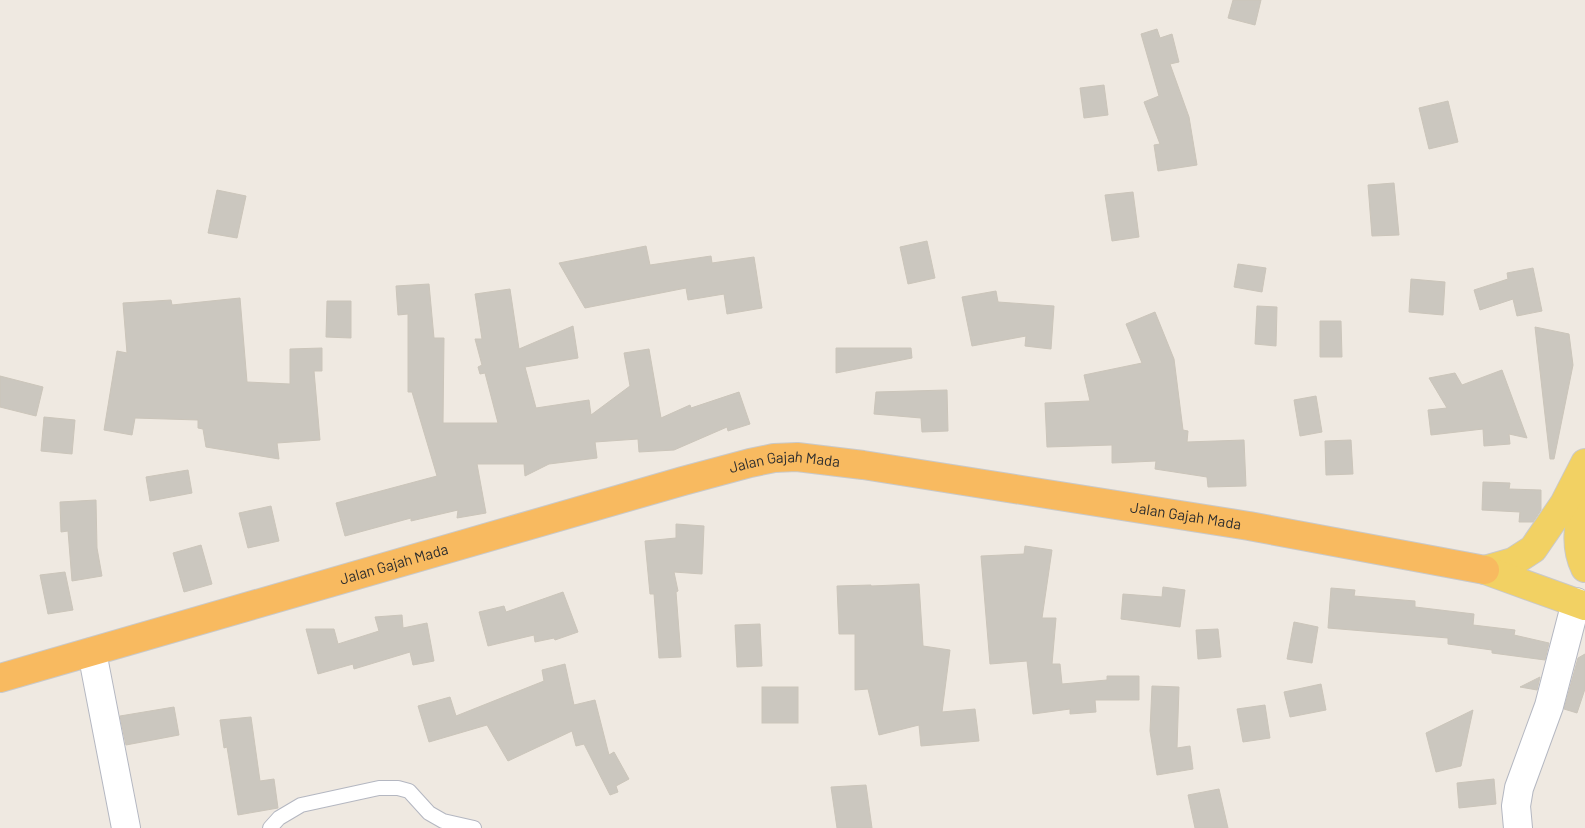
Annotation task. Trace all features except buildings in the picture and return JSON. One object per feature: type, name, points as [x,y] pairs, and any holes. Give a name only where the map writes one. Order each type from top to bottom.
[{"type":"highway","name":"Jalan Gajah Mada","points":[[0,678],[692,479],[774,458],[797,458],[863,465],[1248,526],[1485,570]]},
{"type":"main road","points":[[1485,570],[1513,562],[1533,549],[1564,504],[1585,463]]},
{"type":"main road","points":[[1585,496],[1578,529],[1578,545],[1585,568]]},
{"type":"main road","name":"Jalan Gajah Mada","points":[[1485,570],[1581,604]]},
{"type":"street","points":[[1518,828],[1516,806],[1519,788],[1549,706],[1581,604]]},
{"type":"street","points":[[92,652],[126,828]]},
{"type":"lane","points":[[270,828],[279,818],[301,805],[379,788],[398,788],[409,791],[429,813],[443,821],[474,828]]}]
